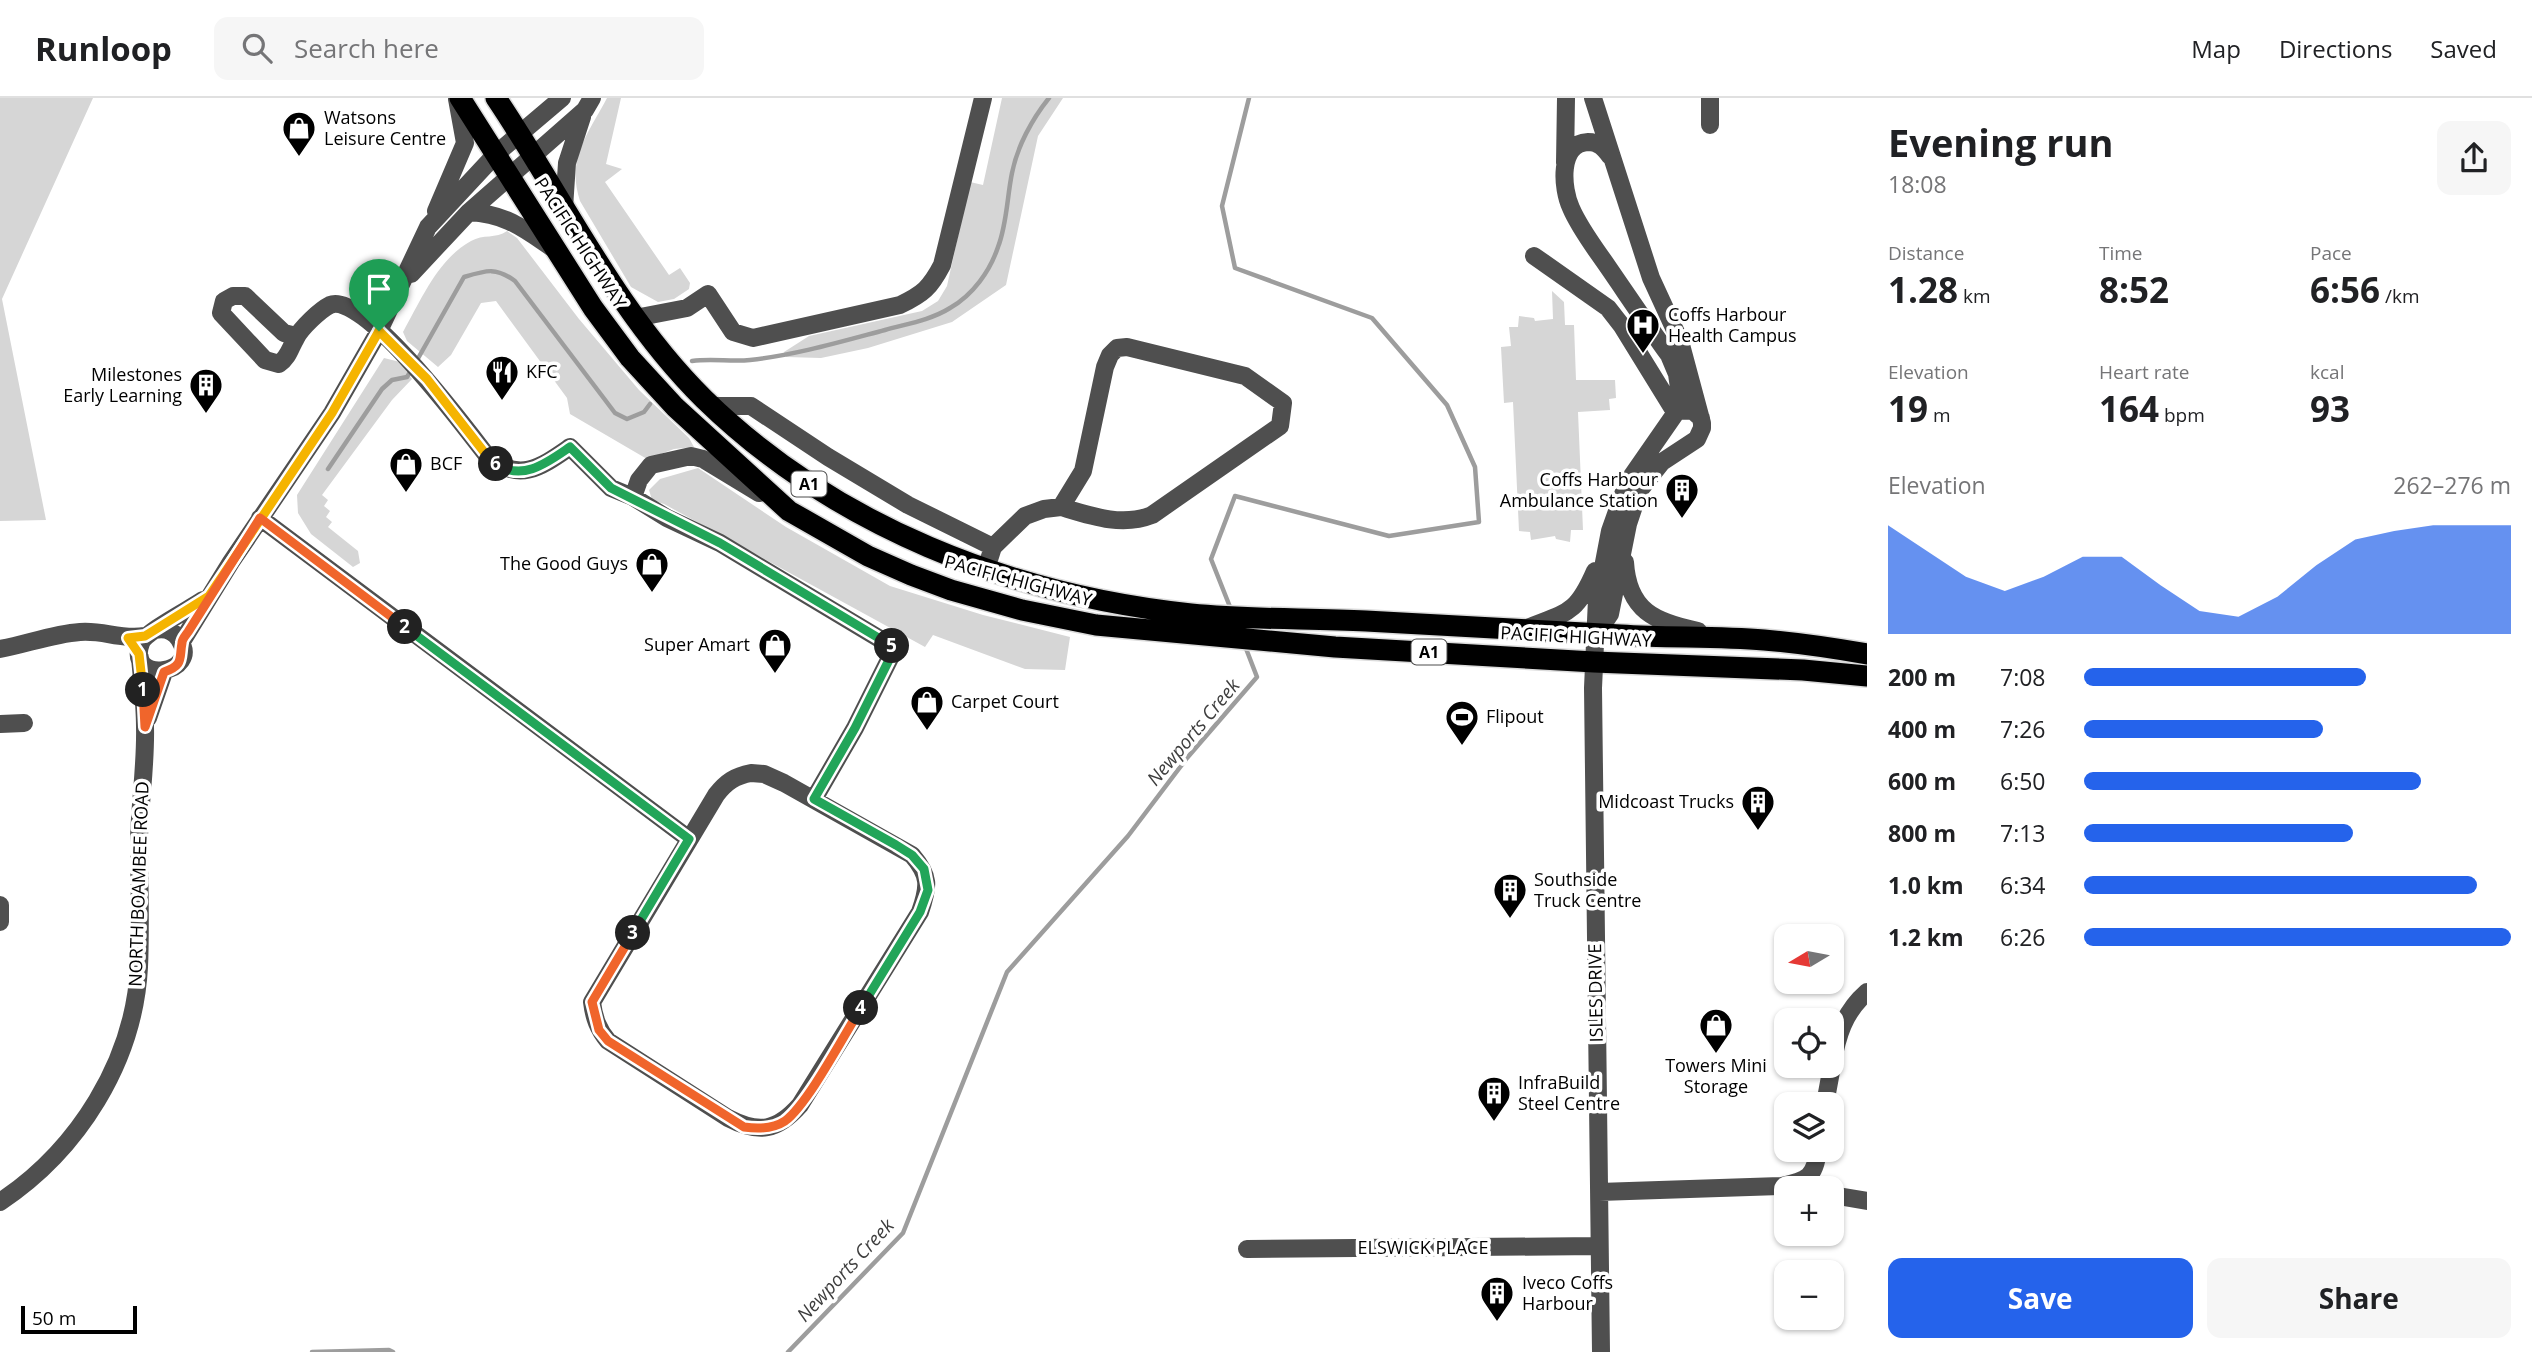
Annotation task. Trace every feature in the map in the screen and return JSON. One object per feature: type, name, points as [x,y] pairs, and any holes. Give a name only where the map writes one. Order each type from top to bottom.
[{"type":"highway","name":"PACIFIC HIGHWAY","points":[[458,98],[593,308],[630,358],[702,433],[789,511],[868,555],[963,593],[1022,610],[1096,625],[1263,641],[1594,662],[1803,670],[1867,676]]},
{"type":"highway","name":"PACIFIC HIGHWAY","points":[[496,98],[605,276],[662,352],[712,406],[770,457],[816,489],[862,516],[922,545],[986,569],[1081,595],[1130,605],[1216,616],[1729,638],[1798,643],[1867,654]]},
{"type":"street","points":[[181,643],[260,518],[332,413],[379,331],[443,197],[465,143],[458,98]]},
{"type":"street","points":[[428,227],[496,154],[562,98]]},
{"type":"street","points":[[635,318],[687,307],[708,294],[733,332],[753,338],[900,305],[918,296],[931,286],[942,265],[983,98]]},
{"type":"street","points":[[1566,98],[1564,170],[1567,199],[1577,221],[1673,364],[1675,415],[1670,430],[1676,439],[1692,441]]},
{"type":"street","points":[[1593,98],[1651,278],[1680,341],[1701,418],[1700,434],[1662,463],[1639,491],[1624,545],[1610,614],[1597,634]]},
{"type":"street","points":[[1710,98],[1710,125]]},
{"type":"street","points":[[402,285],[470,212],[588,104]]},
{"type":"street","points":[[564,208],[569,153],[588,104]]},
{"type":"street","points":[[1564,170],[1568,156],[1578,144],[1599,144],[1610,156]]},
{"type":"street","points":[[470,212],[506,218],[560,253]]},
{"type":"street","points":[[1534,256],[1608,308],[1622,326],[1675,415]]},
{"type":"street","points":[[296,335],[323,310],[335,304],[348,306],[379,331],[423,374],[488,457],[499,467],[513,471],[534,469],[570,447],[602,482],[720,543],[895,648],[855,728],[814,799]]},
{"type":"street","points":[[986,569],[993,547],[1025,516],[1044,509],[1061,507],[1108,519],[1137,521],[1152,515],[1280,426],[1283,403],[1245,376],[1140,350],[1118,348],[1110,355],[1104,367],[1083,471],[1061,507]]},
{"type":"street","points":[[712,406],[751,405],[828,457],[908,505],[993,547]]},
{"type":"street","points":[[1525,629],[1559,615],[1579,603],[1605,549],[1627,483],[1675,415],[1692,410],[1701,418]]},
{"type":"street","points":[[633,497],[639,480],[651,465],[691,456],[704,458],[789,511]]},
{"type":"street","points":[[260,518],[689,839]]},
{"type":"street","points":[[1624,545],[1630,587],[1635,600],[1644,610],[1657,620],[1671,625],[1729,638]]},
{"type":"street","points":[[1597,634],[1597,599],[1605,549]]},
{"type":"street","points":[[143,635],[209,596]]},
{"type":"street","points":[[0,649],[81,631],[143,635],[168,630],[174,633],[181,643],[183,649],[180,662],[164,672],[152,670],[140,656],[143,635]]},
{"type":"street","name":"ISLES DRIVE","points":[[1597,634],[1594,662],[1601,1352]]},
{"type":"street","name":"NORTH BOAMBEE ROAD","points":[[0,1202],[22,1188],[67,1143],[102,1093],[122,1047],[131,1015],[139,968],[140,807],[145,727],[140,656]]},
{"type":"street","name":"NORTH BOAMBEE ROAD","points":[[145,727],[164,672]]},
{"type":"street","points":[[0,724],[24,723]]},
{"type":"street","points":[[764,774],[814,799],[912,855],[924,869],[928,890],[920,912],[800,1105],[787,1120],[778,1125],[759,1129],[744,1127],[608,1041],[599,1030],[592,1002],[724,785],[737,776],[764,774]]},
{"type":"street","points":[[0,905],[0,922]]},
{"type":"street","points":[[1844,1021],[1851,1008],[1867,992]]},
{"type":"street","points":[[1599,1192],[1774,1187]]},
{"type":"street","points":[[1844,1197],[1867,1201]]},
{"type":"street","name":"ELSWICK PLACE","points":[[1247,1249],[1599,1246]]},
{"type":"shaded area","points":[[0,98],[93,98],[2,299],[46,520],[0,521]]},
{"type":"shaded area","points":[[607,98],[621,98],[606,164],[622,169],[605,182],[669,275],[680,268],[690,283],[689,289],[674,299],[658,302],[631,287],[580,201],[576,186],[577,159],[586,135]]},
{"type":"shaded area","points":[[1002,98],[1063,98],[1038,136],[1006,285],[952,322],[868,348],[821,358],[786,357],[784,352],[809,336],[922,311],[938,301],[947,286],[970,182],[983,185]]},
{"type":"shaded area","points":[[507,231],[517,238],[579,319],[639,390],[689,438],[694,447],[674,449],[647,459],[570,414],[567,398],[496,301],[481,303],[451,355],[438,367],[407,341],[403,332],[431,281],[449,258],[471,241]]},
{"type":"shaded area","points":[[1552,291],[1564,302],[1565,325],[1574,325],[1576,380],[1615,380],[1616,398],[1609,399],[1610,410],[1578,412],[1583,530],[1571,530],[1570,542],[1556,539],[1555,536],[1531,540],[1530,532],[1519,531],[1513,402],[1504,403],[1501,347],[1511,346],[1509,327],[1518,327],[1519,316],[1534,318],[1535,321],[1553,319]]},
{"type":"shaded area","points":[[384,358],[400,362],[412,379],[392,400],[322,495],[328,500],[324,506],[330,511],[326,517],[332,522],[328,527],[358,551],[360,563],[353,567],[311,534],[298,513],[297,495]]},
{"type":"shaded area","points":[[698,468],[786,527],[890,586],[983,615],[1070,637],[1065,670],[1025,669],[933,635],[925,647],[664,504],[652,500],[649,490],[660,479]]},
{"type":"waterway","points":[[692,361],[750,360],[801,351],[927,319],[958,303],[980,282],[995,256],[1021,143],[1049,98]]},
{"type":"waterway","name":"Newports Creek","points":[[1232,612],[1211,559],[1235,496],[1389,536],[1479,522],[1475,467],[1447,405],[1372,318],[1235,268],[1222,206],[1249,98]]},
{"type":"waterway","points":[[416,362],[464,277],[485,271],[497,272],[515,281],[615,413],[627,419],[644,412],[650,404]]},
{"type":"waterway","points":[[328,469],[382,389],[392,380],[407,377],[412,369]]},
{"type":"waterway","name":"Newports Creek","points":[[788,1352],[903,1233],[1007,972],[1128,836],[1187,758],[1257,677],[1245,646]]},
{"type":"waterway","name":"Newports Creek","points":[[312,1352],[393,1352]]},
{"type":"place","name":"Watsons Leisure Centre","points":[[299,158]]},
{"type":"place","name":"Coffs Harbour Health Campus","points":[[1643,355]]},
{"type":"place","name":"KFC","points":[[502,402]]},
{"type":"place","name":"Milestones Early Learning","points":[[206,415]]},
{"type":"place","name":"BCF","points":[[406,494]]},
{"type":"place","name":"Coffs Harbour Ambulance Station","points":[[1682,520]]},
{"type":"place","name":"The Good Guys","points":[[652,594]]},
{"type":"place","name":"Super Amart","points":[[775,675]]},
{"type":"place","name":"Carpet Court","points":[[927,732]]},
{"type":"place","name":"Flipout","points":[[1462,747]]},
{"type":"place","name":"Midcoast Trucks","points":[[1758,832]]},
{"type":"place","name":"Southside Truck Centre","points":[[1510,920]]},
{"type":"place","name":"Towers Mini Storage","points":[[1716,1055]]},
{"type":"place","name":"InfraBuild Steel Centre","points":[[1494,1123]]},
{"type":"place","name":"Iveco Coffs Harbour","points":[[1497,1323]]},
{"type":"route","points":[[379,331],[427,379],[488,457],[499,467],[513,471],[534,469],[570,447],[602,482],[611,488],[720,543],[895,648],[855,728],[814,799],[912,855],[924,869],[928,890],[920,912],[820,1074],[800,1105],[787,1120],[778,1125],[759,1129],[744,1127],[727,1118],[608,1041],[599,1030],[593,1013],[592,1002],[596,993],[689,839],[260,518],[181,643],[183,649],[180,662],[164,672],[145,727],[141,657],[128,638],[145,636],[209,596],[231,562],[281,486],[332,413],[379,331]]}]
